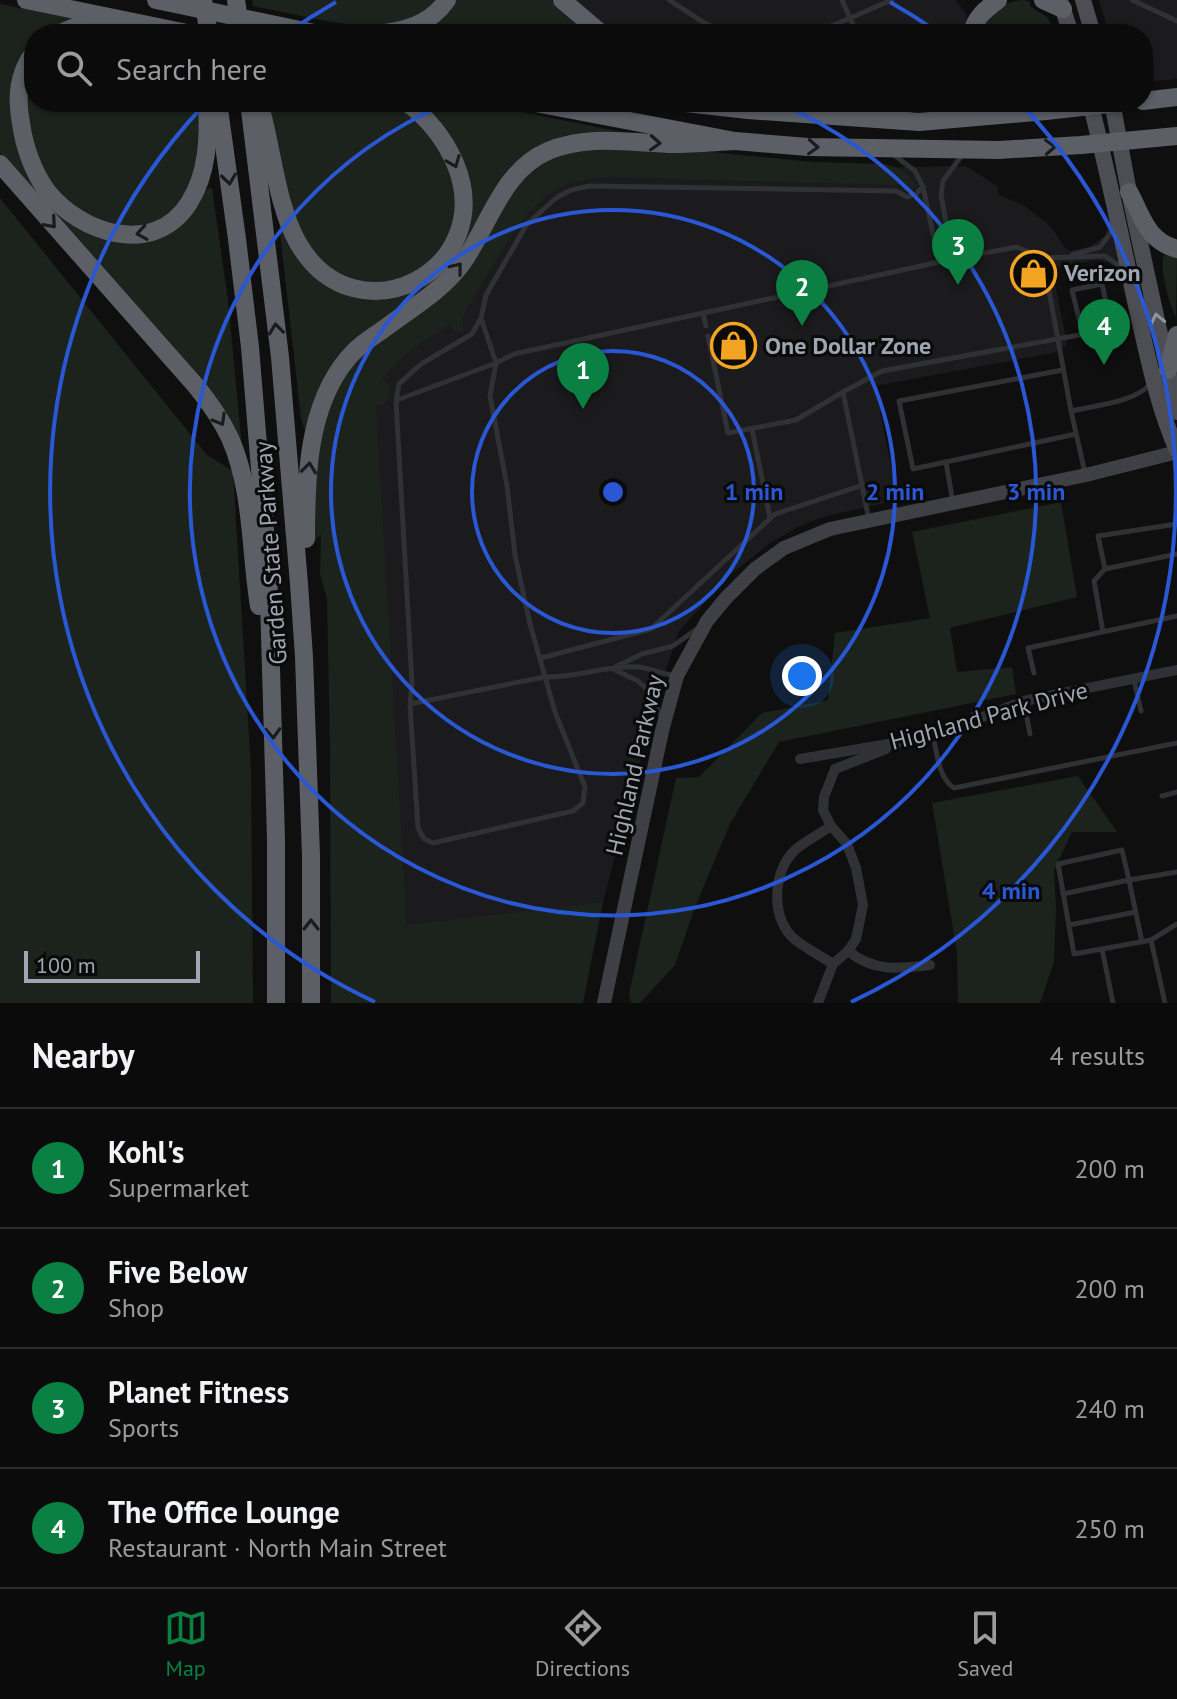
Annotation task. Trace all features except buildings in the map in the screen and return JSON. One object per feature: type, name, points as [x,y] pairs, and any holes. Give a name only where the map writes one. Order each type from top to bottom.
[{"type":"highway","points":[[26,0],[145,24]]},
{"type":"highway","points":[[156,0],[271,24]]},
{"type":"highway","points":[[203,0],[207,24]]},
{"type":"highway","points":[[236,0],[240,24]]},
{"type":"highway","points":[[420,24],[434,15],[447,0]]},
{"type":"highway","points":[[562,0],[590,24]]},
{"type":"highway","points":[[974,24],[984,10],[998,0]]},
{"type":"highway","points":[[1043,0],[1062,5]]},
{"type":"highway","points":[[24,71],[18,96],[22,129],[42,183],[60,206],[102,230],[129,235],[148,233],[169,223],[185,209],[203,171],[208,137],[207,112]]},
{"type":"highway","points":[[1153,100],[1177,97]]},
{"type":"highway","name":"Garden State Parkway","points":[[219,112],[250,347],[268,567],[276,839],[276,1003]]},
{"type":"highway","name":"Garden State Parkway","points":[[250,112],[280,357],[304,657],[311,856],[311,1003]]},
{"type":"highway","points":[[261,112],[283,202],[299,244],[317,267],[331,278],[358,290],[378,291],[405,286],[436,268],[452,248],[463,215],[461,182],[449,151],[428,121],[418,112]]},
{"type":"highway","points":[[583,112],[735,141],[808,147],[999,150],[1172,138]]},
{"type":"highway","points":[[775,112],[919,122],[1034,112]]},
{"type":"highway","points":[[304,657],[306,492],[310,452],[323,404],[347,359],[450,278],[466,257],[508,184],[519,170],[537,156],[563,146],[601,141],[675,144],[735,141]]},
{"type":"highway","points":[[0,164],[196,386],[222,421],[234,448],[243,485],[258,602],[269,655]]},
{"type":"highway","points":[[1129,192],[1141,220],[1153,235],[1159,242],[1177,249]]},
{"type":"highway","points":[[1160,375],[1177,335]]},
{"type":"main road","points":[[1083,0],[1090,24]]},
{"type":"main road","points":[[1092,112],[1129,274],[1160,375],[1177,412]]},
{"type":"main road","points":[[1114,112],[1160,375],[1164,420],[1177,451]]},
{"type":"street","name":"Highland Parkway","points":[[604,1003],[664,722],[677,676],[707,621],[755,569],[784,548],[830,529],[1086,475],[1177,451]]},
{"type":"street","name":"Highland Park Drive","points":[[800,759],[906,741],[951,729],[1024,701],[1177,670]]},
{"type":"street","points":[[818,1003],[833,964],[856,939],[863,905],[856,868],[847,844],[831,826],[823,810],[824,797],[835,769],[906,741]]},
{"type":"street","points":[[831,826],[795,851],[780,874],[777,888],[778,907],[793,938],[833,964]]},
{"type":"street","points":[[848,951],[878,967],[900,969],[930,965]]},
{"type":"lane","points":[[669,0],[706,24]]},
{"type":"lane","points":[[842,0],[853,24]]},
{"type":"lane","points":[[836,24],[892,0]]},
{"type":"lane","points":[[1132,0],[1177,21]]},
{"type":"lane","points":[[828,116],[833,112]]},
{"type":"lane","points":[[908,112],[919,122]]},
{"type":"lane","points":[[953,259],[941,195],[943,181],[967,149]]},
{"type":"lane","points":[[887,150],[915,171],[923,187],[939,262]]},
{"type":"lane","points":[[481,318],[496,363],[490,396],[507,486],[515,555],[530,624],[555,712],[585,787],[583,803],[573,811],[433,843],[424,839],[418,828],[396,401],[399,384],[421,364],[472,334],[481,318],[486,295],[527,224],[556,198],[571,190],[589,186],[631,185],[896,191],[907,197],[923,187]]},
{"type":"lane","points":[[1061,258],[1100,247],[1118,222]]},
{"type":"lane","points":[[396,401],[514,354],[1017,247],[1043,258],[1105,256],[1129,274]]},
{"type":"lane","points":[[1043,258],[1086,475]]},
{"type":"lane","points":[[708,336],[728,433],[796,420],[882,371],[1058,340],[1083,335],[1112,329],[1102,284],[1072,290],[1083,335]]},
{"type":"lane","points":[[703,313],[706,326]]},
{"type":"lane","points":[[1063,370],[899,401],[913,469],[1076,434]]},
{"type":"lane","points":[[1071,411],[1124,399],[1146,389],[1160,375]]},
{"type":"lane","points":[[843,392],[869,520]]},
{"type":"lane","points":[[752,429],[770,519]]},
{"type":"lane","points":[[946,462],[953,504]]},
{"type":"lane","points":[[541,658],[651,629],[775,514],[863,485]]},
{"type":"lane","points":[[1105,569],[1098,536],[1177,524]]},
{"type":"lane","points":[[1103,632],[1094,581],[1105,569],[1177,554]]},
{"type":"lane","points":[[1034,673],[1028,648],[1177,616]]},
{"type":"lane","points":[[612,668],[642,654],[673,646],[707,621]]},
{"type":"lane","points":[[410,705],[544,677],[560,678],[612,668],[641,667],[677,676]]},
{"type":"lane","points":[[612,668],[638,681],[648,690],[664,722]]},
{"type":"lane","points":[[1134,679],[1141,711]]},
{"type":"lane","points":[[1024,701],[1030,734]]},
{"type":"lane","points":[[933,734],[942,775],[954,788],[1177,743]]},
{"type":"lane","points":[[1162,796],[1177,792]]},
{"type":"lane","points":[[1142,942],[1122,850],[1058,864],[1074,954],[1142,942],[1151,940],[1177,924]]},
{"type":"lane","points":[[1063,894],[1177,872]]},
{"type":"lane","points":[[1069,925],[1136,912]]},
{"type":"lane","points":[[1151,940],[1165,1003]]},
{"type":"lane","points":[[1102,949],[1113,1003]]},
{"type":"shaded area","points":[[252,0],[438,0],[414,20],[397,24],[345,24],[253,6]]},
{"type":"shaded area","points":[[456,0],[551,0],[577,24],[425,24]]},
{"type":"shaded area","points":[[573,0],[956,0],[967,15],[966,24],[601,24]]},
{"type":"shaded area","points":[[1099,0],[1177,0],[1177,79],[1153,81],[1153,24],[1106,24]]},
{"type":"shaded area","points":[[1014,2],[1030,2],[1030,6],[1048,18],[1051,24],[984,24],[1000,7]]},
{"type":"shaded area","points":[[0,4],[75,19],[65,24],[24,24],[24,56],[20,61],[24,112],[28,112],[41,194],[133,242],[205,189],[212,188],[228,300],[243,459],[207,389],[0,153]]},
{"type":"shaded area","points":[[27,112],[200,112],[202,148],[187,194],[175,209],[149,224],[111,225],[75,208],[54,187],[38,159]]},
{"type":"shaded area","points":[[268,112],[407,112],[428,131],[446,162],[455,189],[455,223],[433,262],[403,280],[361,283],[331,269],[313,252],[296,222]]},
{"type":"shaded area","points":[[421,112],[521,112],[627,133],[545,145],[439,279],[361,336],[307,429],[304,429],[278,215],[312,271],[407,292],[469,208]]},
{"type":"shaded area","points":[[585,148],[702,151],[813,162],[886,164],[903,170],[914,183],[913,189],[907,192],[901,185],[607,177],[570,184],[543,198],[522,221],[466,309],[463,332],[457,333],[449,325],[405,356],[382,379],[389,385],[388,397],[386,402],[376,406],[407,925],[603,902],[583,1003],[331,1003],[327,598],[320,575],[321,534],[311,545],[313,467],[333,393],[359,356],[448,287],[516,183],[545,158]]},
{"type":"shaded area","points":[[966,166],[997,186],[999,195],[1023,205],[1047,223],[1070,251],[1089,247],[1105,236],[1109,220],[1121,277],[1108,262],[1097,260],[1052,268],[1067,345],[1053,353],[875,386],[898,500],[827,516],[802,525],[770,543],[730,575],[679,631],[657,696],[603,902],[407,926],[377,430],[366,370],[544,173]]},
{"type":"shaded area","points":[[0,198],[207,455],[233,471],[251,769],[253,1003],[0,1003]]},
{"type":"shaded area","points":[[1164,254],[1177,258],[1176,317],[1166,286]]},
{"type":"shaded area","points":[[1061,502],[1077,597],[950,628],[957,672],[1012,667],[1016,694],[779,742],[730,824],[695,907],[675,965],[640,1003],[631,1003],[629,994],[676,778],[699,777],[762,713],[828,700],[835,633],[930,618],[912,532]]},
{"type":"shaded area","points":[[1078,776],[1117,832],[1072,832],[1054,870],[1054,962],[1040,1003],[958,1003],[957,953],[932,803]]},
{"type":"place","name":"Verizon","points":[[1033,273]]},
{"type":"place","name":"Planet Fitness","points":[[958,285]]},
{"type":"place","name":"Five Below","points":[[802,326]]},
{"type":"place","name":"One Dollar Zone","points":[[734,346]]},
{"type":"place","name":"The Office Lounge","points":[[1104,365]]},
{"type":"place","name":"Kohl's","points":[[583,409]]}]
